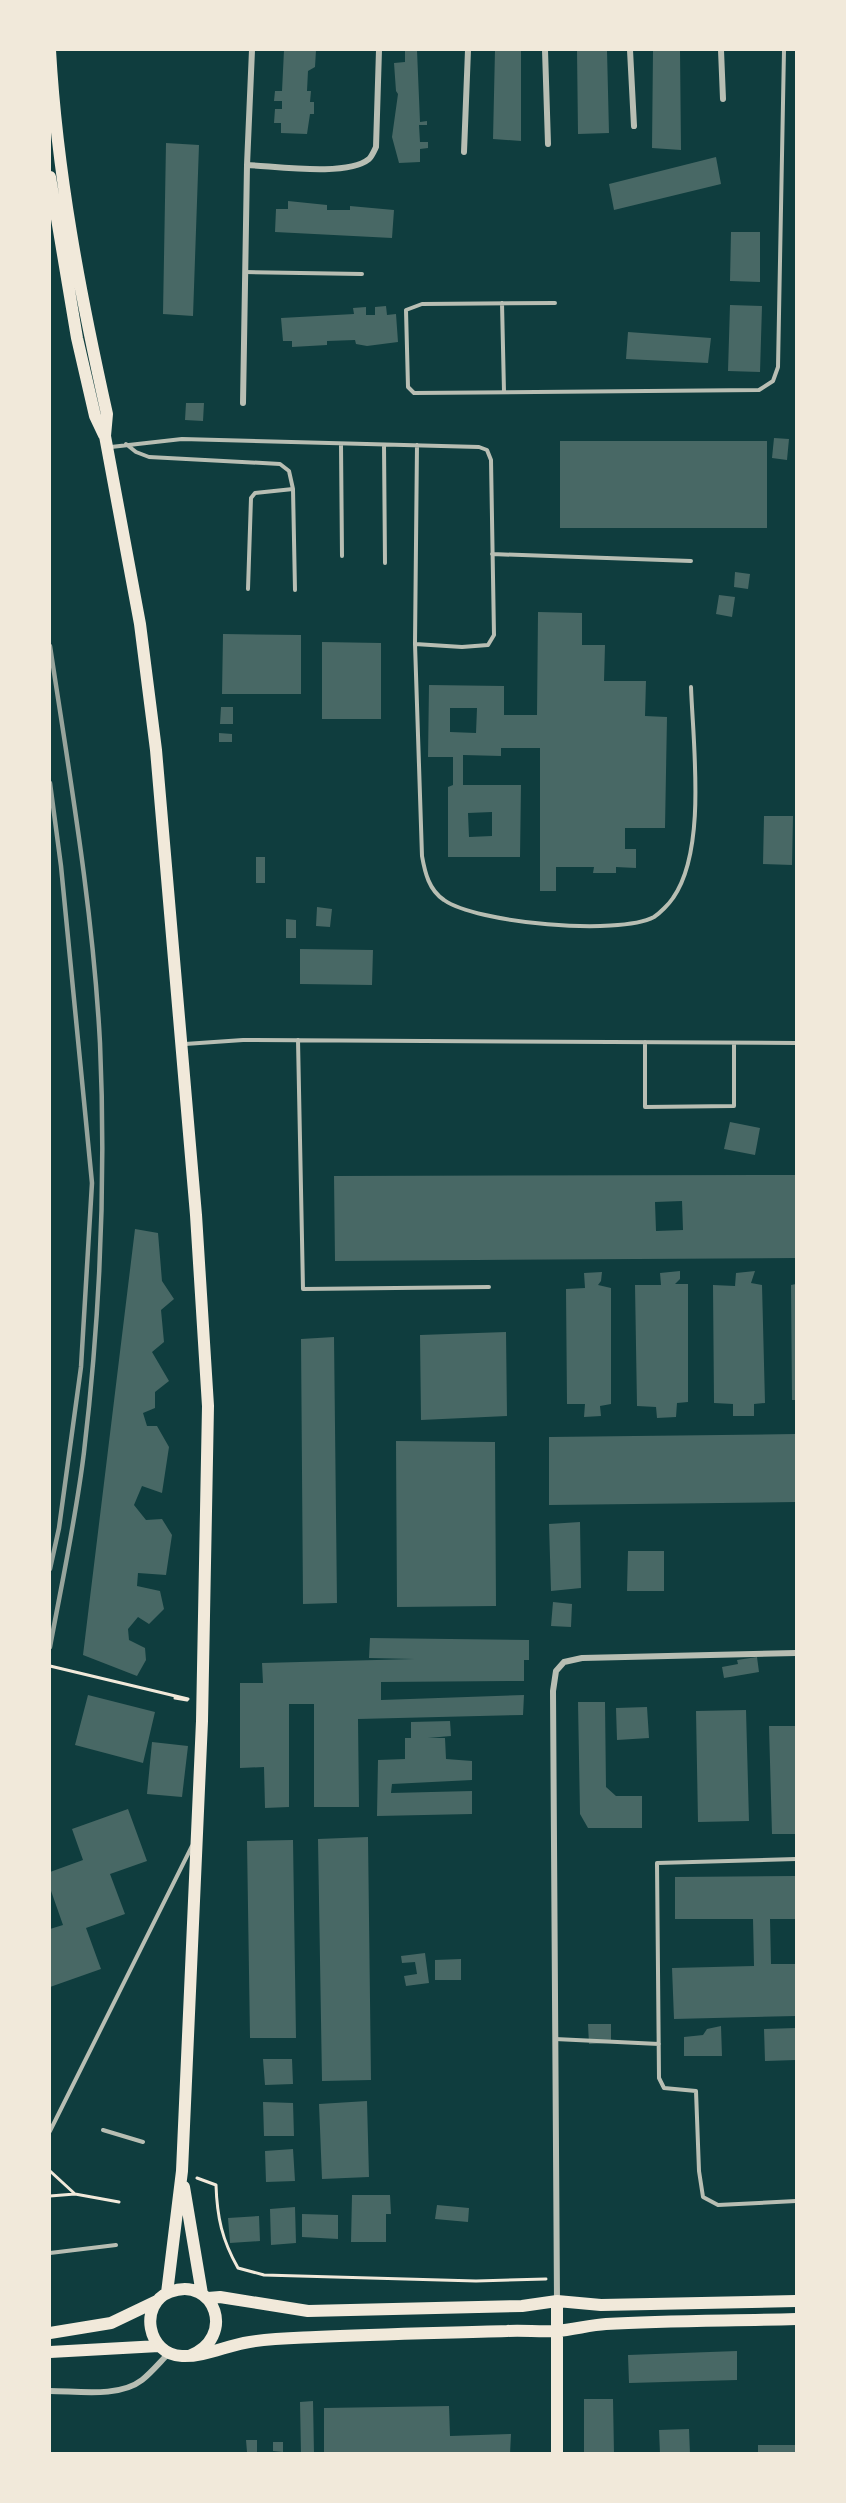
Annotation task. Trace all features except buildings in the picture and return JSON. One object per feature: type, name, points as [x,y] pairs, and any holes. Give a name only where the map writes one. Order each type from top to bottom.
[{"type":"main road","points":[[50,50],[60,171],[90,336],[107,414],[106,442]]},
{"type":"main road","points":[[50,177],[80,349],[95,416],[106,442],[140,624],[156,750],[208,1406],[202,1702],[182,2171],[162,2297],[151,2312],[150,2324],[152,2336],[164,2350]]},
{"type":"main road","points":[[182,2171],[205,2296],[216,2315],[216,2333],[201,2351],[189,2356]]},
{"type":"main road","points":[[50,2333],[111,2323],[178,2289],[191,2289],[205,2296],[308,2311],[522,2306],[557,2301],[601,2305],[796,2301]]},
{"type":"main road","points":[[557,2301],[557,2454]]},
{"type":"main road","points":[[50,2352],[164,2350],[189,2356],[246,2342],[269,2340],[556,2331],[604,2324],[796,2319]]},
{"type":"street","points":[[243,403],[247,165],[252,50]]},
{"type":"street","points":[[247,165],[339,168],[358,165],[370,158],[376,147],[379,50]]},
{"type":"street","points":[[464,152],[468,50]]},
{"type":"street","points":[[545,50],[548,144]]},
{"type":"street","points":[[630,50],[634,126]]},
{"type":"street","points":[[721,50],[723,99]]},
{"type":"street","points":[[557,2301],[553,1691],[556,1671],[564,1662],[582,1658],[796,1653]]},
{"type":"street","points":[[50,2391],[119,2390],[131,2387],[142,2380],[164,2350]]},
{"type":"lane","points":[[555,303],[422,304],[406,310],[408,387],[414,393],[759,390],[773,381],[778,367],[784,50]]},
{"type":"lane","points":[[245,272],[362,274]]},
{"type":"lane","points":[[502,303],[504,392]]},
{"type":"lane","points":[[106,442],[125,444],[182,440],[479,447],[487,450],[491,459],[494,635],[488,645],[462,647],[415,644]]},
{"type":"lane","points":[[125,444],[149,457],[280,464],[289,471],[293,489],[295,590]]},
{"type":"lane","points":[[341,444],[342,556]]},
{"type":"lane","points":[[384,445],[385,563]]},
{"type":"lane","points":[[417,445],[415,644],[422,856],[427,881],[444,900],[483,915],[571,927],[622,926],[654,917],[673,898],[686,874],[695,819],[691,687]]},
{"type":"lane","points":[[248,589],[250,498],[255,493],[293,489]]},
{"type":"lane","points":[[492,554],[691,561]]},
{"type":"lane","points":[[181,1045],[243,1040],[796,1043]]},
{"type":"lane","points":[[298,1040],[303,1289],[489,1287]]},
{"type":"lane","points":[[645,1042],[645,1107],[734,1106],[734,1043]]},
{"type":"lane","points":[[50,2131],[197,1837]]},
{"type":"lane","points":[[796,1859],[657,1863],[659,2078],[664,2088],[696,2091],[703,2197],[718,2205],[796,2201]]},
{"type":"lane","points":[[555,2039],[659,2044]]},
{"type":"lane","points":[[103,2130],[143,2142]]},
{"type":"lane","points":[[50,2253],[116,2245]]},
{"type":"path","points":[[50,1666],[202,1702]]},
{"type":"path","points":[[175,1698],[202,1702]]},
{"type":"path","points":[[50,2171],[75,2194]]},
{"type":"path","points":[[182,2171],[216,2185],[218,2220],[226,2248],[238,2268],[264,2275],[476,2281],[556,2278]]},
{"type":"path","points":[[50,2196],[75,2194],[119,2202]]},
{"type":"railway","points":[[50,646],[80,844],[92,943],[102,1094],[102,1197],[98,1299],[90,1401],[77,1501],[50,1647]]},
{"type":"railway","points":[[50,783],[61,866],[92,1183],[81,1367],[59,1528],[50,1569]]}]
